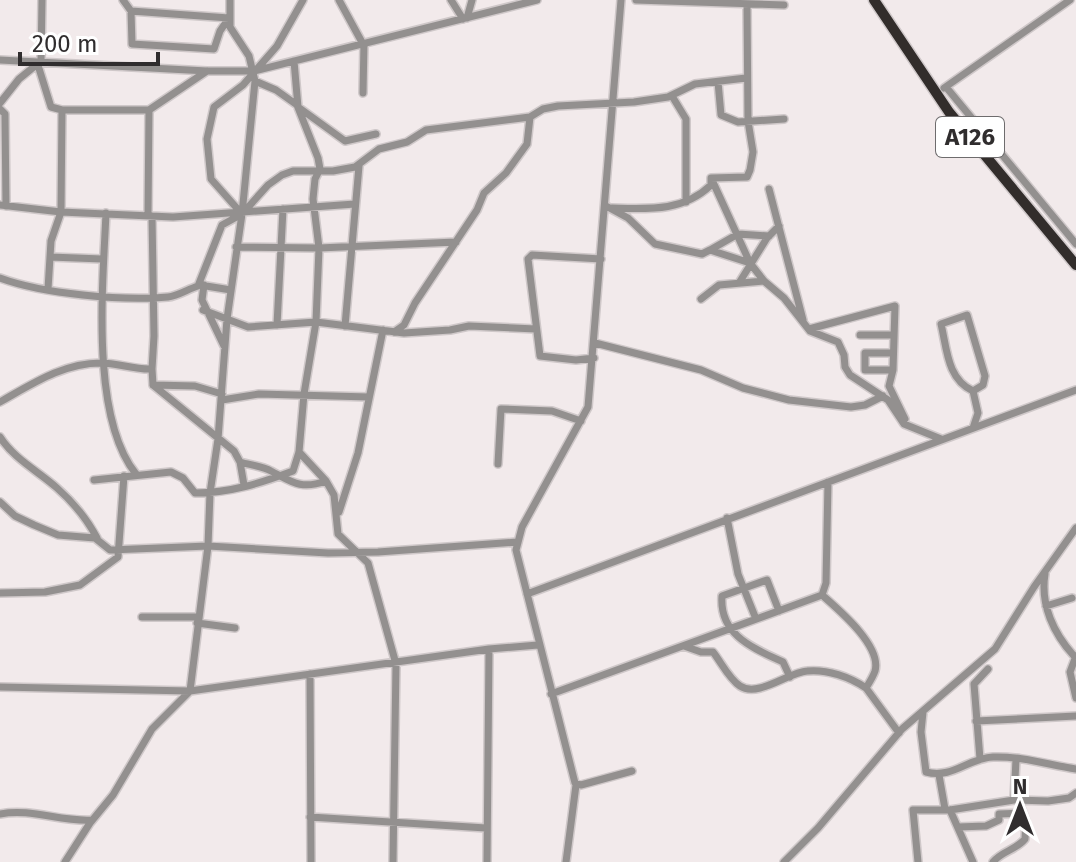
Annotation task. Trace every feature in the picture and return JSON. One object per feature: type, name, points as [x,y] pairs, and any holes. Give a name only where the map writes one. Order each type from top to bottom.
[{"type":"highway","name":"A126","points":[[874,0],[1076,265]]},
{"type":"street","points":[[42,0],[39,62],[51,107],[62,110],[149,110],[207,71]]},
{"type":"street","points":[[123,0],[131,11],[132,44],[214,49],[220,31],[229,18]]},
{"type":"street","points":[[178,0],[178,12]]},
{"type":"street","points":[[65,862],[92,820],[113,795],[152,729],[190,691],[208,546],[210,493],[218,439],[227,319],[242,214],[255,81],[249,56],[230,27],[230,0]]},
{"type":"street","points":[[242,214],[211,179],[207,139],[214,107],[243,85],[277,46],[303,0]]},
{"type":"street","points":[[339,0],[363,44],[363,93]]},
{"type":"street","points":[[451,0],[465,18]]},
{"type":"street","points":[[465,18],[472,0]]},
{"type":"street","points":[[0,60],[254,71],[537,0]]},
{"type":"street","points":[[566,862],[576,785],[538,645],[517,558],[517,542],[522,527],[588,407],[601,259],[609,207],[621,0]]},
{"type":"street","points":[[636,0],[784,5]]},
{"type":"street","points":[[1070,0],[941,91],[1076,244]]},
{"type":"street","points":[[711,178],[747,177],[750,170],[753,152],[746,78],[747,6]]},
{"type":"street","points":[[131,11],[229,18]]},
{"type":"street","points":[[174,48],[174,68]]},
{"type":"street","points":[[94,480],[171,472],[183,478],[195,493],[210,493],[231,492],[244,485],[272,480],[293,471],[299,452],[304,394],[316,322],[319,248],[314,207],[315,179],[320,169],[298,107],[294,61]]},
{"type":"street","points":[[1,100],[39,62]]},
{"type":"street","points":[[225,348],[206,312],[201,285],[222,225],[242,214],[268,185],[282,175],[293,171],[333,171],[359,166],[379,149],[407,142],[426,130],[530,117],[543,109],[558,106],[613,105],[672,96],[695,84],[746,78]]},
{"type":"street","points":[[255,81],[276,90],[345,141],[376,134]]},
{"type":"street","points":[[718,82],[721,115],[738,122],[784,119]]},
{"type":"street","points":[[672,96],[686,119],[686,202]]},
{"type":"street","points":[[0,109],[5,114],[3,205],[61,212],[150,215],[242,214],[355,204]]},
{"type":"street","points":[[48,289],[51,241],[61,212],[62,110]]},
{"type":"street","points":[[149,110],[153,385],[234,451],[240,462],[244,485]]},
{"type":"street","points":[[394,332],[404,325],[415,303],[477,210],[484,193],[506,173],[527,144],[530,117]]},
{"type":"street","points":[[345,326],[359,166]]},
{"type":"street","points":[[609,207],[661,210],[699,197],[711,185],[711,178]]},
{"type":"street","points":[[711,178],[750,265],[764,281],[784,298],[806,326],[838,342],[850,375],[883,396],[907,425],[941,439]]},
{"type":"street","points":[[769,189],[806,326]]},
{"type":"street","points":[[609,207],[628,218],[655,244],[702,254],[738,234],[769,236]]},
{"type":"street","points":[[277,325],[283,209]]},
{"type":"street","points":[[106,213],[102,259],[104,363],[116,437],[136,474]]},
{"type":"street","points":[[739,283],[779,225]]},
{"type":"street","points":[[236,247],[319,248],[456,242]]},
{"type":"street","points":[[710,250],[750,265]]},
{"type":"street","points":[[594,358],[576,360],[540,356],[529,256],[601,259]]},
{"type":"street","points":[[50,257],[102,259]]},
{"type":"street","points":[[0,278],[48,289],[103,296],[171,297],[201,285],[231,290]]},
{"type":"street","points":[[701,299],[719,285],[764,281]]},
{"type":"street","points":[[806,326],[895,306],[893,370],[889,386],[907,425]]},
{"type":"street","points":[[206,312],[248,327],[316,322],[394,332],[437,332],[469,326],[536,329]]},
{"type":"street","points":[[973,391],[983,385],[985,376],[967,315],[941,324],[949,364],[956,379],[973,391],[978,413],[973,428]]},
{"type":"street","points":[[337,518],[358,453],[383,330]]},
{"type":"street","points":[[869,353],[865,335],[894,335]]},
{"type":"street","points":[[595,343],[701,370],[743,388],[789,400],[851,407],[865,405],[883,396]]},
{"type":"street","points":[[893,353],[865,353],[865,370],[893,370]]},
{"type":"street","points":[[0,402],[67,367],[104,363],[152,369]]},
{"type":"street","points":[[153,385],[195,386],[222,397],[259,394],[369,397]]},
{"type":"street","points":[[527,594],[1076,390]]},
{"type":"street","points":[[498,464],[501,409],[552,411],[581,421]]},
{"type":"street","points":[[0,437],[8,450],[67,498],[86,518],[104,547],[208,546],[328,553],[517,542]]},
{"type":"street","points":[[299,452],[326,481],[336,499],[338,534],[368,563],[396,664],[393,862]]},
{"type":"street","points":[[240,462],[272,471],[298,484],[316,485],[326,481]]},
{"type":"street","points":[[0,593],[45,592],[80,585],[116,559],[121,549],[124,476]]},
{"type":"street","points":[[822,595],[826,583],[828,482]]},
{"type":"street","points":[[0,502],[15,516],[58,535],[97,538]]},
{"type":"street","points":[[727,518],[738,574],[756,619]]},
{"type":"street","points":[[784,862],[818,828],[899,733],[995,649],[1076,528]]},
{"type":"street","points":[[1046,572],[1043,587],[1050,621],[1075,656],[1070,672],[1076,698]]},
{"type":"street","points":[[779,611],[767,580],[722,596],[721,608],[730,629],[751,648],[783,662],[790,677]]},
{"type":"street","points":[[551,694],[822,595]]},
{"type":"street","points":[[822,595],[854,626],[874,655],[876,670],[866,688]]},
{"type":"street","points":[[1046,606],[1072,598]]},
{"type":"street","points":[[142,617],[197,620],[235,628]]},
{"type":"street","points":[[0,687],[190,691],[489,649],[538,645]]},
{"type":"street","points":[[684,646],[701,652],[713,652],[734,680],[747,689],[756,689],[805,670],[849,677],[866,688],[899,733]]},
{"type":"street","points":[[487,862],[489,649]]},
{"type":"street","points":[[980,759],[974,684],[988,669]]},
{"type":"street","points":[[310,674],[311,862]]},
{"type":"street","points":[[923,712],[921,732],[926,772],[939,775],[980,759],[1000,757],[1076,769]]},
{"type":"street","points":[[976,721],[1076,716]]},
{"type":"street","points":[[993,862],[1025,839],[1026,821],[1016,801],[1016,759]]},
{"type":"street","points":[[576,785],[632,771]]},
{"type":"street","points":[[939,775],[947,810],[973,862]]},
{"type":"street","points":[[918,862],[913,810],[1059,800],[1076,793]]},
{"type":"street","points":[[976,806],[977,825]]},
{"type":"street","points":[[0,814],[26,812],[76,821],[92,820]]},
{"type":"street","points":[[958,827],[986,826],[999,820],[999,814],[1021,813]]},
{"type":"street","points":[[310,817],[486,828]]},
{"type":"street","points":[[1000,862],[1005,852]]}]
